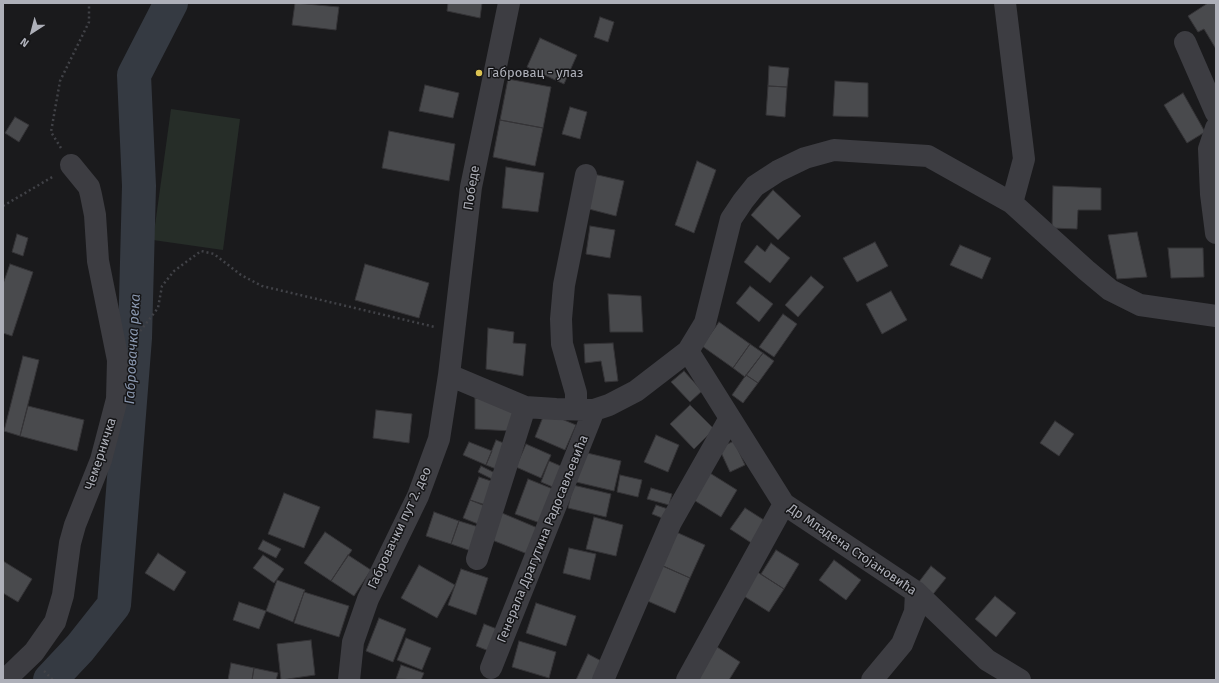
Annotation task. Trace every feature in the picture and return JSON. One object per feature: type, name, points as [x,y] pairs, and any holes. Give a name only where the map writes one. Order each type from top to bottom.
[{"type":"street","name":"Победе","points":[[449,375],[470,187],[509,3]]},
{"type":"street","points":[[1006,3],[1024,159],[1012,203]]},
{"type":"street","points":[[1185,42],[1216,113]]},
{"type":"street","points":[[1216,128],[1209,149],[1211,194],[1216,233]]},
{"type":"street","points":[[449,375],[526,407],[585,409],[609,405],[636,391],[688,351],[705,323],[731,219],[755,186],[778,171],[805,158],[834,150],[928,156],[1012,203],[1110,290],[1140,305],[1216,316]]},
{"type":"street","name":"Чемерничка","points":[[5,680],[34,652],[45,638],[60,609],[70,543],[75,524],[101,460],[113,419],[117,399],[118,360],[116,340],[98,261],[95,215],[89,187],[72,165]]},
{"type":"street","points":[[585,409],[576,393],[562,344],[561,319],[564,285],[586,175]]},
{"type":"street","name":"Др Младена Стојановића","points":[[688,351],[784,504],[916,592],[987,660],[1020,680]]},
{"type":"street","name":"Габровачки пут 2. део","points":[[349,680],[353,642],[368,599],[418,496],[439,439],[449,375]]},
{"type":"street","points":[[477,559],[526,407]]},
{"type":"street","name":"Генерала Драгутина Радосављевића","points":[[491,668],[585,409]]},
{"type":"street","points":[[602,680],[671,522],[730,418]]},
{"type":"street","points":[[687,680],[784,504]]},
{"type":"street","points":[[872,680],[902,644],[916,612],[916,592]]},
{"type":"path","points":[[3,206],[72,165],[51,132],[60,80],[89,22],[89,3]]},
{"type":"path","points":[[118,360],[158,308],[162,286],[174,271],[201,251],[214,254],[241,275],[262,286],[454,332]]},
{"type":"path","points":[[48,675],[54,680]]},
{"type":"shaded area","points":[[171,109],[240,119],[223,250],[153,240]]},
{"type":"building","points":[[295,3],[339,7],[336,30],[292,25]]},
{"type":"building","points":[[448,3],[482,3],[480,18],[447,11]]},
{"type":"building","points":[[1208,3],[1216,3],[1216,49],[1204,29],[1198,32],[1188,16]]},
{"type":"building","points":[[600,17],[614,22],[608,42],[594,37]]},
{"type":"building","points":[[540,38],[577,55],[564,84],[527,67]]},
{"type":"building","points":[[769,66],[789,68],[787,87],[768,86]]},
{"type":"building","points":[[508,79],[551,87],[543,128],[500,120]]},
{"type":"building","points":[[835,81],[868,83],[868,117],[833,116]]},
{"type":"building","points":[[425,85],[459,93],[453,118],[419,111]]},
{"type":"building","points":[[768,86],[787,87],[785,117],[766,115]]},
{"type":"building","points":[[1183,93],[1205,132],[1187,143],[1164,105]]},
{"type":"building","points":[[570,107],[587,112],[580,139],[562,134]]},
{"type":"building","points":[[15,117],[29,125],[19,142],[5,133]]},
{"type":"building","points":[[500,120],[543,128],[535,166],[493,157]]},
{"type":"building","points":[[389,131],[455,144],[449,181],[382,168]]},
{"type":"building","points":[[697,161],[716,170],[694,233],[675,225]]},
{"type":"building","points":[[506,167],[544,173],[538,212],[502,208]]},
{"type":"building","points":[[589,173],[624,181],[616,216],[581,207]]},
{"type":"building","points":[[1053,186],[1101,188],[1101,210],[1078,210],[1077,229],[1052,228]]},
{"type":"building","points":[[773,190],[801,216],[778,240],[751,215]]},
{"type":"building","points":[[590,226],[615,230],[610,258],[586,254]]},
{"type":"building","points":[[1137,232],[1147,277],[1117,279],[1108,235]]},
{"type":"building","points":[[17,234],[28,238],[23,256],[12,252]]},
{"type":"building","points":[[875,242],[888,266],[857,282],[843,258]]},
{"type":"building","points":[[771,243],[790,258],[770,283],[744,262],[757,245],[765,252]]},
{"type":"building","points":[[960,245],[991,258],[982,279],[950,265]]},
{"type":"building","points":[[1168,248],[1203,248],[1204,277],[1171,278]]},
{"type":"building","points":[[10,264],[33,272],[12,336],[3,333],[3,284]]},
{"type":"building","points":[[365,264],[429,283],[419,318],[355,300]]},
{"type":"building","points":[[811,276],[824,287],[798,317],[785,305]]},
{"type":"building","points":[[750,286],[773,304],[759,322],[736,303]]},
{"type":"building","points":[[891,291],[907,320],[882,334],[866,304]]},
{"type":"building","points":[[608,294],[641,296],[643,332],[610,332]]},
{"type":"building","points":[[783,314],[797,324],[774,357],[759,347]]},
{"type":"building","points":[[719,322],[750,344],[733,368],[702,346]]},
{"type":"building","points":[[488,328],[514,332],[513,343],[526,344],[523,376],[486,369]]},
{"type":"building","points":[[613,343],[618,381],[605,382],[601,361],[585,363],[584,344]]},
{"type":"building","points":[[750,344],[763,353],[745,377],[733,368]]},
{"type":"building","points":[[763,353],[774,361],[758,383],[746,375]]},
{"type":"building","points":[[23,356],[39,360],[20,436],[4,431]]},
{"type":"building","points":[[684,371],[702,391],[690,402],[671,382]]},
{"type":"building","points":[[746,375],[758,383],[743,403],[732,395]]},
{"type":"building","points":[[475,398],[515,403],[512,431],[475,429]]},
{"type":"building","points":[[690,405],[714,429],[694,449],[670,424]]},
{"type":"building","points":[[28,406],[84,420],[77,451],[20,436]]},
{"type":"building","points":[[376,410],[412,414],[409,443],[373,438]]},
{"type":"building","points":[[545,412],[576,425],[565,450],[535,437]]},
{"type":"building","points":[[1055,421],[1074,434],[1059,456],[1040,443]]},
{"type":"building","points":[[656,435],[679,445],[668,472],[644,462]]},
{"type":"building","points":[[496,440],[511,446],[501,471],[486,465]]},
{"type":"building","points":[[734,441],[745,465],[730,472],[719,448]]},
{"type":"building","points":[[469,442],[492,451],[486,465],[463,455]]},
{"type":"building","points":[[526,444],[551,455],[541,478],[516,467]]},
{"type":"building","points":[[583,452],[621,461],[614,491],[576,482]]},
{"type":"building","points":[[549,461],[563,467],[555,488],[541,482]]},
{"type":"building","points":[[481,466],[501,476],[498,482],[478,472]]},
{"type":"building","points":[[705,470],[737,490],[721,517],[689,497]]},
{"type":"building","points":[[620,475],[642,480],[638,497],[617,492]]},
{"type":"building","points":[[479,477],[500,484],[492,507],[470,500]]},
{"type":"building","points":[[528,479],[553,489],[540,523],[515,514]]},
{"type":"building","points":[[573,485],[611,494],[606,517],[568,508]]},
{"type":"building","points":[[651,488],[672,494],[669,505],[647,499]]},
{"type":"building","points":[[284,493],[320,507],[304,548],[268,534]]},
{"type":"building","points":[[470,500],[490,508],[483,526],[463,518]]},
{"type":"building","points":[[656,505],[671,510],[667,520],[652,514]]},
{"type":"building","points":[[745,508],[767,522],[753,544],[730,529]]},
{"type":"building","points":[[434,512],[459,521],[451,544],[426,536]]},
{"type":"building","points":[[502,513],[540,529],[530,555],[492,540]]},
{"type":"building","points":[[594,517],[623,525],[616,556],[586,549]]},
{"type":"building","points":[[459,521],[482,528],[474,552],[451,544]]},
{"type":"building","points":[[325,532],[352,550],[331,581],[304,563]]},
{"type":"building","points":[[676,532],[705,545],[690,578],[661,565]]},
{"type":"building","points":[[263,540],[281,549],[276,558],[258,549]]},
{"type":"building","points":[[569,548],[596,554],[590,580],[563,573]]},
{"type":"building","points":[[776,550],[799,564],[784,589],[761,574]]},
{"type":"building","points":[[158,553],[186,572],[174,591],[145,573]]},
{"type":"building","points":[[263,555],[284,569],[274,583],[253,568]]},
{"type":"building","points":[[348,555],[371,570],[354,596],[331,581]]},
{"type":"building","points":[[834,560],[861,580],[846,600],[819,580]]},
{"type":"building","points":[[3,561],[32,579],[18,602],[3,593]]},
{"type":"building","points":[[658,564],[690,578],[675,613],[643,599]]},
{"type":"building","points":[[419,565],[455,585],[437,618],[401,598]]},
{"type":"building","points":[[931,566],[946,578],[930,598],[915,587]]},
{"type":"building","points":[[461,569],[488,578],[476,615],[448,605]]},
{"type":"building","points":[[754,570],[784,589],[769,612],[739,593]]},
{"type":"building","points":[[277,580],[305,590],[293,622],[266,611]]},
{"type":"building","points":[[304,592],[349,606],[339,637],[294,623]]},
{"type":"building","points":[[995,596],[1016,613],[996,637],[975,619]]},
{"type":"building","points":[[239,602],[266,611],[259,629],[233,620]]},
{"type":"building","points":[[536,603],[576,616],[566,646],[526,633]]},
{"type":"building","points":[[379,618],[406,629],[393,662],[366,651]]},
{"type":"building","points":[[484,624],[497,629],[489,651],[476,646]]},
{"type":"building","points":[[406,638],[431,648],[422,670],[397,660]]},
{"type":"building","points":[[311,640],[315,675],[281,680],[277,644]]},
{"type":"building","points":[[519,641],[556,652],[549,678],[512,667]]},
{"type":"building","points":[[714,645],[740,662],[729,680],[691,680]]},
{"type":"building","points":[[588,654],[607,664],[599,680],[576,680]]},
{"type":"building","points":[[231,663],[254,668],[252,680],[228,680]]},
{"type":"building","points":[[401,665],[424,673],[421,680],[396,679]]},
{"type":"building","points":[[254,668],[278,673],[276,680],[252,680]]},
{"type":"waterway","name":"Габровачка река","points":[[50,680],[80,648],[114,605],[135,338],[139,186],[134,75],[171,3]]},
{"type":"place","name":"Габровац - улаз","points":[[479,73]]}]
